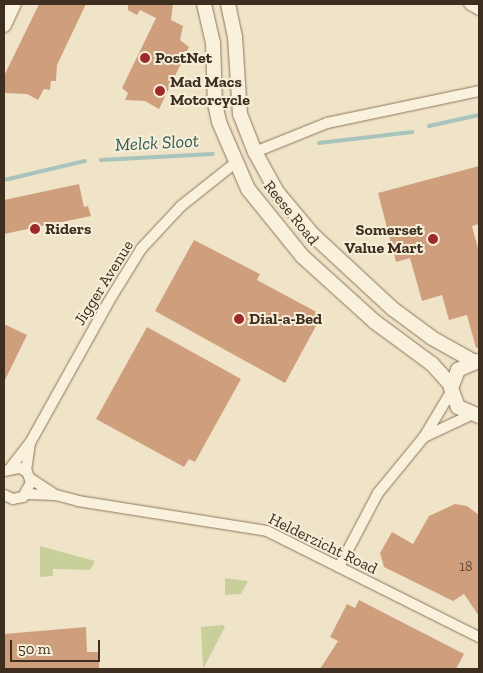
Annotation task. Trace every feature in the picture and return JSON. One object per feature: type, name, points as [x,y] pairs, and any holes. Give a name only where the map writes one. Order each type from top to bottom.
[{"type":"street","points":[[4,25],[14,4]]},
{"type":"street","name":"Reese Road","points":[[204,4],[213,42],[215,104],[235,163],[272,222],[302,256],[375,322],[432,364],[451,388],[458,407],[475,416]]},
{"type":"street","name":"Reese Road","points":[[228,4],[235,44],[237,100],[244,129],[255,152],[286,204],[330,252],[414,325],[476,361]]},
{"type":"street","points":[[469,4],[479,10]]},
{"type":"street","points":[[255,152],[327,123],[479,92]]},
{"type":"street","name":"Jigger Avenue","points":[[6,470],[30,443],[109,301],[141,249],[181,206],[235,163]]},
{"type":"street","points":[[339,566],[378,493],[424,437],[451,388],[458,370],[476,361]]},
{"type":"street","points":[[424,437],[475,416]]},
{"type":"street","name":"Jigger Avenue","points":[[27,494],[30,443]]},
{"type":"street","name":"Helderzicht Road","points":[[6,470],[28,475],[56,495]]},
{"type":"street","name":"Helderzicht Road","points":[[4,495],[16,499],[27,494],[56,495],[107,507],[250,527],[286,539],[479,638]]},
{"type":"green space","points":[[40,546],[95,561],[90,570],[53,569],[53,576],[40,577]]},
{"type":"green space","points":[[225,578],[248,581],[241,594],[225,595]]},
{"type":"green space","points":[[223,625],[225,627],[203,669],[201,627]]},
{"type":"building","points":[[39,4],[86,4],[57,65],[56,81],[51,81],[50,90],[44,89],[38,100],[27,94],[4,93],[4,76]]},
{"type":"building","points":[[128,4],[173,4],[171,20],[183,26],[180,40],[189,47],[159,109],[145,101],[125,100],[128,93],[122,88],[156,18],[140,10],[137,15],[128,10]]},
{"type":"building","name":"Somerset Value Mart","points":[[479,166],[479,224],[472,226],[479,252],[479,347],[476,348],[467,315],[449,320],[442,295],[422,301],[410,258],[396,262],[378,193]]},
{"type":"building","points":[[79,184],[84,207],[88,206],[91,216],[4,234],[4,200]]},
{"type":"building","points":[[194,240],[260,274],[257,280],[322,315],[285,383],[155,311]]},
{"type":"building","points":[[4,324],[27,335],[4,382]]},
{"type":"building","points":[[147,327],[241,379],[195,462],[189,459],[184,467],[96,419]]},
{"type":"building","points":[[455,504],[467,506],[479,515],[479,616],[464,594],[453,601],[384,567],[380,553],[392,532],[413,544],[429,516]]},
{"type":"building","points":[[359,600],[464,654],[456,669],[320,669],[338,641],[330,637],[347,604],[355,608]]},
{"type":"building","points":[[86,627],[87,652],[99,652],[99,669],[4,669],[4,634]]},
{"type":"waterway","name":"Melck Sloot","points":[[429,126],[479,115]]},
{"type":"waterway","name":"Melck Sloot","points":[[319,143],[412,132]]},
{"type":"waterway","name":"Melck Sloot","points":[[101,160],[213,154]]},
{"type":"waterway","name":"Melck Sloot","points":[[4,180],[85,161]]},
{"type":"place","name":"PostNet","points":[[145,58]]},
{"type":"place","name":"Mad Macs Motorcycle","points":[[160,91]]},
{"type":"place","name":"Riders","points":[[35,229]]},
{"type":"place","name":"Somerset Value Mart","points":[[433,239]]},
{"type":"place","name":"Dial-a-Bed","points":[[239,319]]}]
